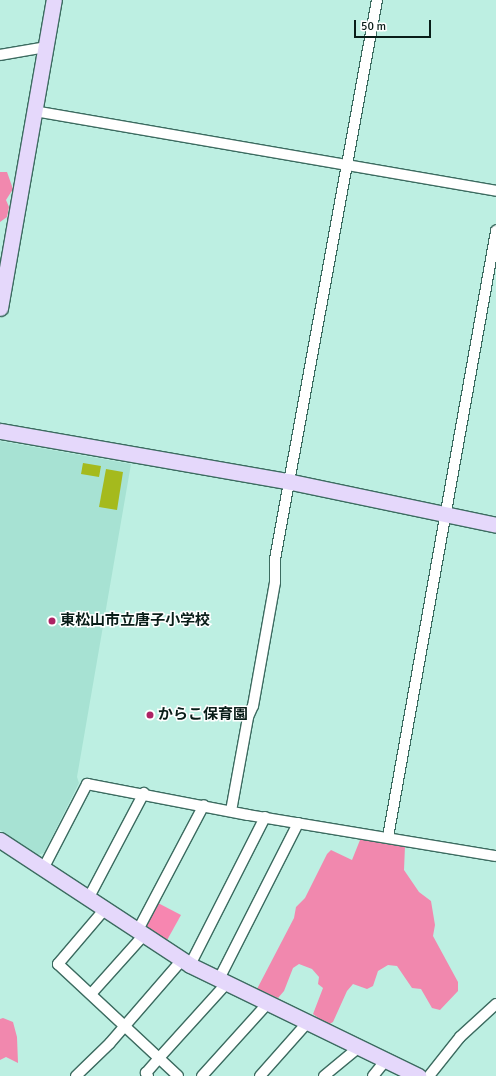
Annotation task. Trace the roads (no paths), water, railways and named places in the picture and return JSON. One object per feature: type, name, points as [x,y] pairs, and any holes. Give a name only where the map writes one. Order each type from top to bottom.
[{"type":"street","points":[[0,308],[54,0]]},
{"type":"street","points":[[230,811],[248,717],[254,706],[275,582],[275,559],[291,482],[377,0]]},
{"type":"street","points":[[0,54],[46,47]]},
{"type":"street","points":[[34,111],[496,191]]},
{"type":"street","points":[[388,837],[496,231]]},
{"type":"street","points":[[0,431],[291,482],[446,513],[496,525]]},
{"type":"street","points":[[43,869],[87,784],[204,805],[265,818],[388,837],[496,856]]},
{"type":"street","points":[[88,899],[144,794]]},
{"type":"street","points":[[91,994],[141,932],[204,805]]},
{"type":"street","points":[[76,1076],[186,962],[265,818]]},
{"type":"street","points":[[148,1076],[146,1073],[223,981],[298,823]]},
{"type":"street","points":[[0,840],[104,910],[141,932],[186,962],[419,1076]]},
{"type":"street","points":[[104,910],[58,964],[178,1076]]},
{"type":"street","points":[[202,1076],[268,1003]]},
{"type":"street","points":[[429,1076],[460,1037],[496,1004]]},
{"type":"street","points":[[260,1076],[308,1022]]},
{"type":"street","points":[[324,1076],[359,1047]]},
{"type":"street","points":[[373,1076],[386,1060]]},
{"type":"place","name":"東松山市立唐子小学校","points":[[52,621]]},
{"type":"place","name":"からこ保育園","points":[[150,715]]}]
